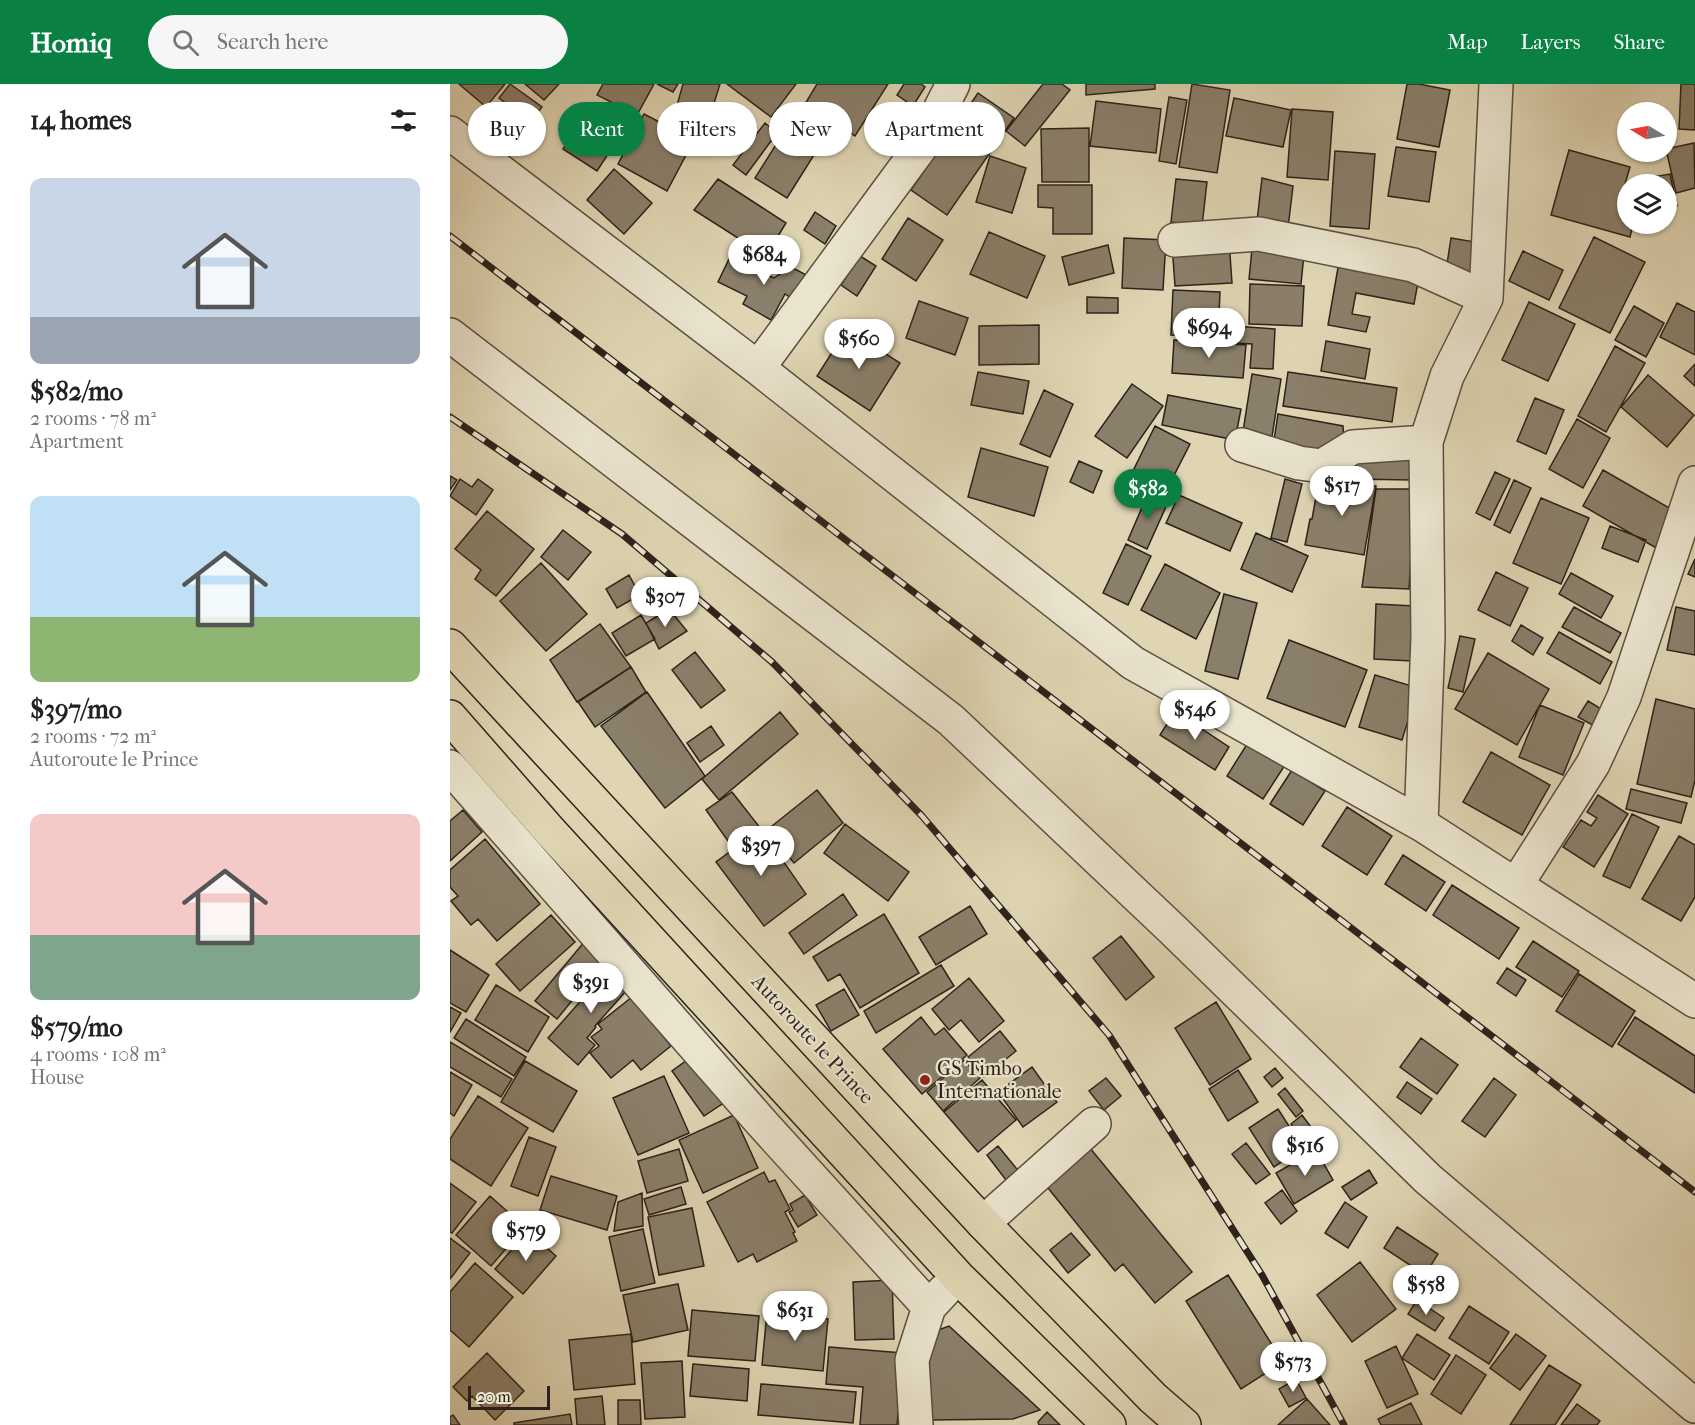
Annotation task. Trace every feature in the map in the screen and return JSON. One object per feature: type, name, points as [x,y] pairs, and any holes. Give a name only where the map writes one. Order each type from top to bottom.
[{"type":"main road","name":"Autoroute le Prince","points":[[450,646],[983,1223],[1153,1398],[1184,1425]]},
{"type":"main road","points":[[450,717],[557,839],[958,1276],[1109,1425]]},
{"type":"street","points":[[758,368],[922,145],[953,84]]},
{"type":"street","points":[[1421,824],[1428,637],[1426,442],[1447,376],[1486,298],[1496,84]]},
{"type":"street","points":[[450,133],[758,368],[1133,663],[1421,824],[1695,1001]]},
{"type":"street","points":[[1175,240],[1259,234],[1413,265],[1486,298]]},
{"type":"street","points":[[450,336],[951,720],[1172,928],[1428,1179],[1695,1406]]},
{"type":"street","points":[[1242,445],[1299,463],[1322,466],[1353,447],[1426,442]]},
{"type":"street","points":[[1516,885],[1593,764],[1624,697],[1695,483]]},
{"type":"street","points":[[452,774],[761,1122],[929,1307]]},
{"type":"street","points":[[983,1223],[1094,1124]]},
{"type":"street","points":[[916,1425],[912,1360],[929,1307],[958,1276]]},
{"type":"building","points":[[459,84],[505,84],[490,102],[480,102]]},
{"type":"building","points":[[510,84],[535,102],[504,102],[499,98]]},
{"type":"building","points":[[525,84],[559,84],[544,100]]},
{"type":"building","points":[[603,84],[654,84],[644,102],[611,102],[597,95]]},
{"type":"building","points":[[657,84],[678,84],[673,92]]},
{"type":"building","points":[[683,84],[720,84],[714,102],[678,102]]},
{"type":"building","points":[[727,84],[796,84],[782,102],[769,102],[769,116],[757,106],[757,102],[751,102]]},
{"type":"building","points":[[817,84],[888,84],[877,102],[864,102],[864,122],[855,136],[852,134],[852,102],[806,102]]},
{"type":"building","points":[[904,84],[921,84],[925,87],[916,102],[907,102],[897,95]]},
{"type":"building","points":[[1043,84],[1062,84],[1070,90],[1025,146],[1006,131]]},
{"type":"building","points":[[1086,84],[1155,84],[1155,89],[1086,95]]},
{"type":"building","points":[[1192,84],[1230,90],[1217,173],[1179,167]]},
{"type":"building","points":[[1407,84],[1450,90],[1439,147],[1397,139]]},
{"type":"building","points":[[1681,84],[1695,84],[1695,130],[1679,129]]},
{"type":"building","points":[[978,93],[991,102],[972,102]]},
{"type":"building","points":[[1169,97],[1187,100],[1176,164],[1159,161]]},
{"type":"building","points":[[1234,98],[1291,110],[1283,147],[1226,136]]},
{"type":"building","points":[[1096,101],[1161,109],[1156,153],[1090,146]]},
{"type":"building","points":[[1292,109],[1333,112],[1328,180],[1287,177]]},
{"type":"building","points":[[1005,112],[1014,118],[1005,131]]},
{"type":"building","points":[[645,115],[657,121],[657,156],[686,156],[667,191],[618,164],[622,156],[645,156]]},
{"type":"building","points":[[765,123],[769,126],[769,144],[746,175],[733,165],[740,156],[757,156],[757,134]]},
{"type":"building","points":[[1089,128],[1089,182],[1042,182],[1041,129]]},
{"type":"building","points":[[1694,143],[1695,188],[1677,193],[1677,174],[1672,174],[1669,162],[1677,162],[1677,147]]},
{"type":"building","points":[[1396,147],[1436,152],[1429,202],[1388,196]]},
{"type":"building","points":[[1569,150],[1630,167],[1628,174],[1617,174],[1617,233],[1551,215]]},
{"type":"building","points":[[1335,151],[1375,154],[1369,229],[1330,226]]},
{"type":"building","points":[[574,156],[607,156],[597,171]]},
{"type":"building","points":[[769,156],[813,156],[787,198],[755,178]]},
{"type":"building","points":[[934,156],[988,156],[947,215],[911,190]]},
{"type":"building","points":[[990,156],[1026,168],[1012,213],[976,202]]},
{"type":"building","points":[[614,169],[652,203],[624,234],[587,200]]},
{"type":"building","points":[[1262,178],[1293,186],[1288,228],[1257,221]]},
{"type":"building","points":[[718,179],[786,223],[766,256],[694,210]]},
{"type":"building","points":[[1176,179],[1207,182],[1202,226],[1171,222]]},
{"type":"building","points":[[1038,185],[1092,185],[1092,234],[1053,234],[1053,208],[1038,207]]},
{"type":"building","points":[[815,212],[836,226],[825,244],[804,230]]},
{"type":"building","points":[[908,218],[943,240],[916,281],[882,259]]},
{"type":"building","points":[[989,232],[1045,256],[1027,298],[970,274]]},
{"type":"building","points":[[1594,237],[1645,262],[1610,333],[1559,308]]},
{"type":"building","points":[[1124,238],[1166,240],[1163,290],[1122,288]]},
{"type":"building","points":[[1451,238],[1481,243],[1475,282],[1445,277]]},
{"type":"building","points":[[1253,239],[1305,244],[1301,284],[1249,279]]},
{"type":"building","points":[[1229,240],[1232,283],[1175,286],[1172,244]]},
{"type":"building","points":[[1108,245],[1114,273],[1069,285],[1062,257]]},
{"type":"building","points":[[1523,251],[1563,270],[1549,300],[1509,281]]},
{"type":"building","points":[[860,256],[876,266],[857,296],[841,285]]},
{"type":"building","points":[[730,257],[774,278],[793,268],[812,278],[797,302],[785,294],[771,320],[743,304],[747,296],[718,282]]},
{"type":"building","points":[[1339,262],[1419,277],[1414,304],[1356,293],[1352,314],[1370,317],[1366,332],[1328,325]]},
{"type":"building","points":[[1250,284],[1304,286],[1302,326],[1249,324]]},
{"type":"building","points":[[1173,290],[1220,292],[1218,337],[1171,335]]},
{"type":"building","points":[[1087,297],[1118,298],[1118,313],[1087,313]]},
{"type":"building","points":[[919,301],[968,318],[955,355],[906,338]]},
{"type":"building","points":[[1529,302],[1575,324],[1548,381],[1502,360]]},
{"type":"building","points":[[1677,303],[1695,312],[1695,355],[1660,337]]},
{"type":"building","points":[[1634,306],[1664,323],[1646,357],[1615,340]]},
{"type":"building","points":[[1039,325],[1039,364],[979,365],[979,326]]},
{"type":"building","points":[[1221,325],[1275,329],[1273,369],[1250,368],[1252,344],[1220,342]]},
{"type":"building","points":[[847,329],[900,363],[870,411],[817,376]]},
{"type":"building","points":[[1174,340],[1246,345],[1243,378],[1172,373]]},
{"type":"building","points":[[1326,341],[1370,349],[1365,379],[1321,371]]},
{"type":"building","points":[[1615,346],[1645,363],[1606,432],[1578,416]]},
{"type":"building","points":[[1695,364],[1695,386],[1684,376]]},
{"type":"building","points":[[978,372],[1029,381],[1023,414],[971,405]]},
{"type":"building","points":[[1288,372],[1397,388],[1392,422],[1283,406]]},
{"type":"building","points":[[1252,374],[1281,379],[1271,443],[1242,438]]},
{"type":"building","points":[[1648,375],[1694,415],[1667,447],[1621,407]]},
{"type":"building","points":[[1132,384],[1163,406],[1127,458],[1095,436]]},
{"type":"building","points":[[1044,390],[1073,404],[1050,457],[1020,444]]},
{"type":"building","points":[[1168,395],[1241,409],[1235,440],[1162,425]]},
{"type":"building","points":[[1535,398],[1564,410],[1546,454],[1517,441]]},
{"type":"building","points":[[1278,414],[1343,426],[1344,440],[1323,458],[1273,447]]},
{"type":"building","points":[[1577,419],[1610,438],[1583,488],[1549,469]]},
{"type":"building","points":[[1155,426],[1190,444],[1166,491],[1132,473]]},
{"type":"building","points":[[981,448],[1048,467],[1034,516],[968,497]]},
{"type":"building","points":[[1351,452],[1414,453],[1413,480],[1350,479]]},
{"type":"building","points":[[1079,461],[1102,471],[1093,493],[1070,482]]},
{"type":"building","points":[[1603,470],[1678,513],[1658,549],[1583,506]]},
{"type":"building","points":[[1495,472],[1510,479],[1490,520],[1476,513]]},
{"type":"building","points":[[450,476],[457,480],[450,490]]},
{"type":"building","points":[[460,479],[472,487],[478,479],[493,490],[476,515],[450,496]]},
{"type":"building","points":[[1285,479],[1302,484],[1287,542],[1271,538]]},
{"type":"building","points":[[1319,480],[1343,484],[1344,480],[1376,486],[1364,555],[1305,545]]},
{"type":"building","points":[[1514,480],[1531,488],[1510,533],[1494,525]]},
{"type":"building","points":[[1376,489],[1415,489],[1409,589],[1362,587]]},
{"type":"building","points":[[1149,491],[1169,500],[1147,549],[1128,540]]},
{"type":"building","points":[[1179,495],[1242,523],[1230,551],[1166,523]]},
{"type":"building","points":[[1541,498],[1589,518],[1561,584],[1513,563]]},
{"type":"building","points":[[487,511],[534,549],[496,596],[475,579],[481,570],[455,549]]},
{"type":"building","points":[[1610,526],[1646,540],[1638,562],[1602,548]]},
{"type":"building","points":[[563,530],[591,552],[568,580],[541,557]]},
{"type":"building","points":[[1256,533],[1308,556],[1292,592],[1241,569]]},
{"type":"building","points":[[1126,544],[1151,556],[1128,605],[1103,593]]},
{"type":"building","points":[[1695,559],[1695,577],[1688,574]]},
{"type":"building","points":[[541,563],[587,614],[546,651],[500,601]]},
{"type":"building","points":[[1165,564],[1220,593],[1196,639],[1141,610]]},
{"type":"building","points":[[1496,572],[1528,588],[1510,626],[1478,610]]},
{"type":"building","points":[[1571,573],[1613,596],[1601,618],[1559,594]]},
{"type":"building","points":[[629,575],[640,595],[617,608],[606,589]]},
{"type":"building","points":[[1224,594],[1257,603],[1238,679],[1205,671]]},
{"type":"building","points":[[1376,604],[1414,606],[1412,661],[1374,659]]},
{"type":"building","points":[[1574,607],[1621,633],[1610,653],[1562,627]]},
{"type":"building","points":[[1676,607],[1695,611],[1695,655],[1667,650]]},
{"type":"building","points":[[669,609],[687,631],[659,649],[646,623]]},
{"type":"building","points":[[641,615],[655,639],[626,656],[612,633]]},
{"type":"building","points":[[600,624],[631,667],[577,702],[550,660]]},
{"type":"building","points":[[1521,625],[1543,638],[1533,655],[1512,641]]},
{"type":"building","points":[[1559,632],[1612,662],[1600,684],[1547,653]]},
{"type":"building","points":[[1460,636],[1475,639],[1463,692],[1448,688]]},
{"type":"building","points":[[1289,640],[1367,670],[1345,727],[1267,698]]},
{"type":"building","points":[[695,652],[725,690],[701,708],[672,670]]},
{"type":"building","points":[[1488,653],[1549,689],[1517,745],[1455,709]]},
{"type":"building","points":[[631,667],[646,692],[595,727],[578,702]]},
{"type":"building","points":[[1375,675],[1418,688],[1402,740],[1359,727]]},
{"type":"building","points":[[647,692],[705,776],[665,808],[601,726]]},
{"type":"building","points":[[1656,699],[1695,709],[1695,780],[1691,797],[1637,784]]},
{"type":"building","points":[[1588,701],[1603,710],[1594,726],[1578,717]]},
{"type":"building","points":[[1540,705],[1584,723],[1563,775],[1519,757]]},
{"type":"building","points":[[1175,711],[1229,747],[1215,770],[1160,735]]},
{"type":"building","points":[[780,712],[798,734],[719,800],[702,779]]},
{"type":"building","points":[[711,726],[724,745],[700,762],[687,743]]},
{"type":"building","points":[[1249,741],[1285,765],[1263,799],[1227,776]]},
{"type":"building","points":[[1491,752],[1550,785],[1522,835],[1463,802]]},
{"type":"building","points":[[1292,770],[1325,791],[1303,825],[1270,804]]},
{"type":"building","points":[[1631,789],[1687,803],[1681,823],[1626,809]]},
{"type":"building","points":[[817,790],[843,823],[794,863],[767,830]]},
{"type":"building","points":[[732,792],[761,829],[733,848],[706,810]]},
{"type":"building","points":[[1598,795],[1628,814],[1594,867],[1563,847],[1581,820],[1591,826],[1597,818],[1587,812]]},
{"type":"building","points":[[1347,807],[1392,836],[1367,875],[1322,846]]},
{"type":"building","points":[[463,810],[482,832],[450,861],[450,821]]},
{"type":"building","points":[[1632,814],[1659,827],[1630,888],[1603,876]]},
{"type":"building","points":[[845,824],[909,872],[888,901],[824,853]]},
{"type":"building","points":[[761,829],[806,894],[764,926],[716,862]]},
{"type":"building","points":[[1679,836],[1695,845],[1695,897],[1681,921],[1642,899]]},
{"type":"building","points":[[485,839],[540,904],[497,941],[478,919],[471,925],[451,901],[458,896],[450,887],[450,870]]},
{"type":"building","points":[[1403,855],[1445,882],[1426,911],[1385,884]]},
{"type":"building","points":[[1452,885],[1519,928],[1499,959],[1433,915]]},
{"type":"building","points":[[843,894],[857,915],[804,954],[789,933]]},
{"type":"building","points":[[970,906],[987,934],[936,965],[919,937]]},
{"type":"building","points":[[884,914],[919,973],[860,1008],[840,974],[828,981],[813,957]]},
{"type":"building","points":[[551,915],[575,942],[520,991],[496,964]]},
{"type":"building","points":[[1121,936],[1154,977],[1126,1000],[1093,958]]},
{"type":"building","points":[[585,941],[606,959],[557,1019],[535,1001]]},
{"type":"building","points":[[1533,941],[1579,971],[1562,997],[1516,967]]},
{"type":"building","points":[[450,950],[489,975],[466,1012],[450,1003]]},
{"type":"building","points":[[615,962],[635,981],[595,1026],[587,1038],[595,1045],[578,1065],[548,1038]]},
{"type":"building","points":[[941,965],[954,986],[876,1033],[864,1011]]},
{"type":"building","points":[[1507,968],[1526,980],[1516,996],[1497,983]]},
{"type":"building","points":[[1579,974],[1635,1011],[1612,1047],[1556,1011]]},
{"type":"building","points":[[969,978],[1004,1021],[979,1042],[961,1020],[949,1030],[932,1009]]},
{"type":"building","points":[[496,985],[549,1017],[528,1052],[475,1020]]},
{"type":"building","points":[[844,989],[859,1015],[831,1031],[816,1005]]},
{"type":"building","points":[[632,997],[671,1046],[641,1070],[633,1060],[611,1078],[590,1053],[599,1046],[591,1037],[602,1029],[598,1024]]},
{"type":"building","points":[[1216,1002],[1251,1059],[1210,1085],[1175,1028]]},
{"type":"building","points":[[450,1007],[461,1013],[450,1032]]},
{"type":"building","points":[[921,1017],[935,1035],[944,1028],[967,1055],[922,1094],[883,1049]]},
{"type":"building","points":[[1635,1017],[1695,1056],[1695,1093],[1618,1044]]},
{"type":"building","points":[[466,1019],[526,1057],[514,1076],[454,1038]]},
{"type":"building","points":[[1000,1031],[1016,1051],[984,1077],[968,1057]]},
{"type":"building","points":[[1421,1038],[1458,1065],[1437,1094],[1400,1067]]},
{"type":"building","points":[[450,1042],[512,1079],[501,1097],[450,1067]]},
{"type":"building","points":[[694,1055],[725,1102],[704,1116],[672,1071]]},
{"type":"building","points":[[964,1060],[980,1078],[943,1111],[927,1092]]},
{"type":"building","points":[[525,1061],[577,1091],[553,1132],[501,1102]]},
{"type":"building","points":[[1032,1067],[1057,1102],[1023,1127],[998,1092]]},
{"type":"building","points":[[1275,1068],[1283,1078],[1272,1087],[1264,1077]]},
{"type":"building","points":[[1238,1070],[1258,1102],[1228,1121],[1209,1089]]},
{"type":"building","points":[[450,1072],[472,1085],[454,1116],[450,1113]]},
{"type":"building","points":[[664,1076],[689,1133],[638,1155],[613,1098]]},
{"type":"building","points":[[1106,1078],[1121,1096],[1104,1110],[1089,1091]]},
{"type":"building","points":[[1494,1078],[1516,1095],[1485,1137],[1462,1121]]},
{"type":"building","points":[[982,1080],[1016,1120],[978,1152],[944,1112]]},
{"type":"building","points":[[1407,1082],[1432,1099],[1421,1114],[1397,1097]]},
{"type":"building","points":[[1285,1088],[1303,1111],[1296,1117],[1278,1094]]},
{"type":"building","points":[[478,1096],[528,1128],[491,1186],[450,1159],[450,1139]]},
{"type":"building","points":[[1278,1109],[1303,1148],[1274,1167],[1249,1128]]},
{"type":"building","points":[[734,1115],[758,1168],[703,1193],[679,1140]]},
{"type":"building","points":[[1302,1115],[1319,1138],[1308,1146],[1291,1124]]},
{"type":"building","points":[[529,1137],[556,1147],[538,1196],[511,1186]]},
{"type":"building","points":[[1085,1142],[1192,1272],[1155,1303],[1123,1264],[1115,1271],[1040,1178]]},
{"type":"building","points":[[1246,1143],[1270,1174],[1256,1184],[1232,1154]]},
{"type":"building","points":[[998,1146],[1021,1174],[1009,1184],[987,1155]]},
{"type":"building","points":[[679,1149],[688,1181],[647,1193],[638,1161]]},
{"type":"building","points":[[1316,1150],[1333,1180],[1294,1204],[1276,1173]]},
{"type":"building","points":[[1369,1170],[1377,1183],[1351,1200],[1342,1187]]},
{"type":"building","points":[[764,1172],[769,1182],[775,1180],[790,1209],[785,1212],[797,1241],[757,1262],[753,1254],[738,1262],[707,1202]]},
{"type":"building","points":[[551,1176],[617,1196],[607,1230],[540,1210]]},
{"type":"building","points":[[450,1183],[476,1202],[452,1233],[450,1232]]},
{"type":"building","points":[[681,1187],[686,1204],[649,1215],[644,1199]]},
{"type":"building","points":[[1282,1190],[1297,1211],[1281,1224],[1265,1203]]},
{"type":"building","points":[[642,1193],[643,1226],[614,1231],[618,1202]]},
{"type":"building","points":[[805,1195],[817,1215],[798,1227],[789,1212],[793,1210],[790,1204]]},
{"type":"building","points":[[490,1196],[525,1227],[491,1266],[456,1235]]},
{"type":"building","points":[[1345,1202],[1367,1217],[1348,1248],[1325,1233]]},
{"type":"building","points":[[692,1208],[704,1266],[659,1275],[648,1217]]},
{"type":"building","points":[[1397,1227],[1438,1254],[1425,1275],[1384,1248]]},
{"type":"building","points":[[643,1229],[655,1283],[621,1291],[609,1237]]},
{"type":"building","points":[[528,1231],[556,1256],[523,1294],[495,1269]]},
{"type":"building","points":[[1071,1233],[1090,1255],[1068,1273],[1050,1250]]},
{"type":"building","points":[[450,1238],[470,1253],[450,1279]]},
{"type":"building","points":[[1360,1262],[1396,1309],[1352,1342],[1317,1295]]},
{"type":"building","points":[[475,1263],[513,1297],[469,1347],[450,1330],[450,1292]]},
{"type":"building","points":[[1228,1275],[1283,1362],[1241,1389],[1186,1301]]},
{"type":"building","points":[[892,1280],[894,1339],[855,1340],[853,1282]]},
{"type":"building","points":[[678,1284],[688,1330],[633,1342],[623,1295]]},
{"type":"building","points":[[1417,1300],[1444,1318],[1435,1331],[1408,1314]]},
{"type":"building","points":[[1469,1306],[1509,1332],[1489,1364],[1449,1338]]},
{"type":"building","points":[[692,1310],[759,1316],[755,1361],[688,1356]]},
{"type":"building","points":[[767,1312],[828,1319],[823,1371],[762,1365]]},
{"type":"building","points":[[949,1326],[1040,1410],[1013,1419],[929,1420],[927,1334]]},
{"type":"building","points":[[631,1334],[635,1384],[574,1390],[569,1340]]},
{"type":"building","points":[[1417,1334],[1450,1355],[1434,1380],[1402,1358]]},
{"type":"building","points":[[1516,1334],[1546,1356],[1520,1390],[1490,1368]]},
{"type":"building","points":[[1396,1346],[1418,1394],[1387,1408],[1365,1361]]},
{"type":"building","points":[[829,1347],[903,1353],[897,1425],[860,1425],[863,1387],[826,1384]]},
{"type":"building","points":[[487,1353],[524,1391],[495,1420],[472,1396],[467,1401],[453,1387]]},
{"type":"building","points":[[1456,1355],[1486,1375],[1461,1414],[1431,1394]]},
{"type":"building","points":[[682,1361],[685,1417],[645,1419],[641,1363]]},
{"type":"building","points":[[693,1364],[749,1369],[747,1401],[690,1396]]},
{"type":"building","points":[[1549,1365],[1581,1385],[1555,1425],[1510,1425]]},
{"type":"building","points":[[1296,1379],[1306,1398],[1289,1407],[1279,1389]]},
{"type":"building","points":[[761,1384],[856,1392],[853,1423],[758,1415]]},
{"type":"building","points":[[602,1396],[605,1425],[577,1425],[575,1399]]},
{"type":"building","points":[[1307,1399],[1330,1425],[1278,1425]]},
{"type":"building","points":[[618,1400],[640,1400],[641,1425],[618,1425]]},
{"type":"building","points":[[1411,1403],[1422,1425],[1381,1425],[1378,1419]]},
{"type":"building","points":[[1577,1404],[1600,1421],[1597,1425],[1561,1425]]},
{"type":"building","points":[[1047,1412],[1060,1425],[1039,1425],[1038,1422]]},
{"type":"building","points":[[570,1414],[572,1425],[514,1425],[514,1423]]},
{"type":"building","points":[[453,1415],[460,1425],[450,1425],[450,1417]]},
{"type":"railway","points":[[450,236],[1695,1192]]},
{"type":"railway","points":[[450,417],[622,534],[772,662],[922,816],[1109,1035],[1262,1275],[1344,1425]]},
{"type":"place","name":"GS Timbo Internationale","points":[[925,1080]]}]
